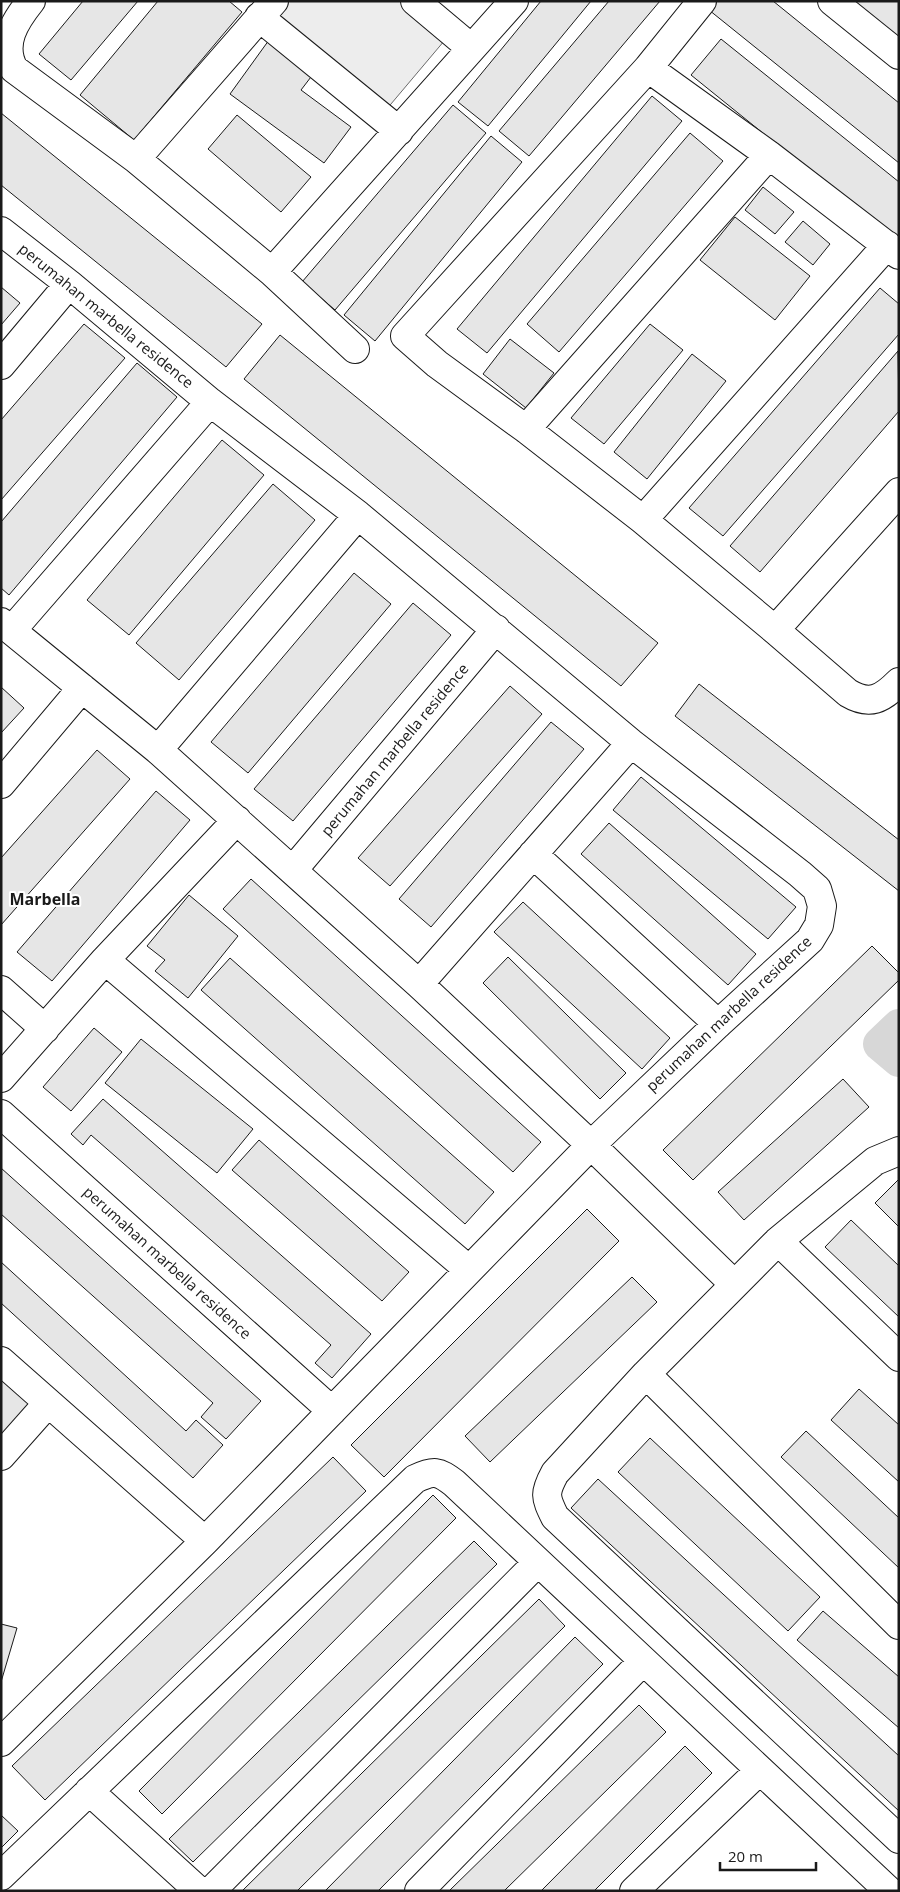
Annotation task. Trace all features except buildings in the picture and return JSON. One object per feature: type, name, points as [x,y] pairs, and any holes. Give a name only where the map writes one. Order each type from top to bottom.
[{"type":"street","points":[[32,1],[13,24],[8,44],[8,60],[14,68],[136,159],[272,272],[355,349]]},
{"type":"street","points":[[415,1],[471,48]]},
{"type":"street","points":[[272,272],[514,1]]},
{"type":"street","points":[[702,1],[648,68],[404,336],[437,364],[526,429],[643,520],[848,693],[859,699],[881,698],[899,682]]},
{"type":"street","points":[[832,1],[899,55]]},
{"type":"street","points":[[136,159],[267,9],[399,130]]},
{"type":"street","points":[[643,520],[893,250],[769,155],[648,68]]},
{"type":"street","points":[[526,429],[769,155]]},
{"type":"street","name":"perumahan marbella residence","points":[[1,231],[69,284],[210,402],[358,515],[631,743],[817,888],[822,906],[819,925],[810,940],[591,1144],[206,1541],[1,1742]]},
{"type":"street","points":[[1,365],[69,284]]},
{"type":"street","points":[[210,402],[7,626],[158,750],[419,984],[591,1144],[734,1284]]},
{"type":"street","points":[[775,630],[899,492]]},
{"type":"street","points":[[158,750],[358,515]]},
{"type":"street","name":"perumahan marbella residence","points":[[293,870],[496,629]]},
{"type":"street","points":[[1,784],[82,688]]},
{"type":"street","points":[[419,984],[631,743]]},
{"type":"street","points":[[1,1078],[105,960],[237,820]]},
{"type":"street","points":[[533,854],[718,1024]]},
{"type":"street","points":[[105,960],[469,1270]]},
{"type":"street","points":[[1,990],[45,1029]]},
{"type":"street","name":"perumahan marbella residence","points":[[1,1114],[332,1411]]},
{"type":"street","points":[[899,1151],[875,1161],[778,1241],[646,1374],[555,1473],[547,1488],[547,1500],[555,1517],[899,1839]]},
{"type":"street","points":[[778,1241],[899,1357]]},
{"type":"street","points":[[1,1361],[206,1541]]},
{"type":"street","points":[[646,1374],[899,1625]]},
{"type":"street","points":[[1,1456],[48,1403]]},
{"type":"street","points":[[1,1876],[415,1479],[428,1473],[441,1473],[889,1891]]},
{"type":"street","points":[[211,1891],[537,1563]]},
{"type":"street","points":[[419,1891],[643,1662]]},
{"type":"street","points":[[649,1886],[760,1770]]},
{"type":"street","points":[[89,1791],[198,1891]]},
{"type":"shaded area","points":[[265,1],[407,1],[450,34],[380,117],[254,16]]},
{"type":"waterway","points":[[899,1026],[880,1044],[899,1060]]},
{"type":"district","name":"Marbella","points":[[45,899]]}]
